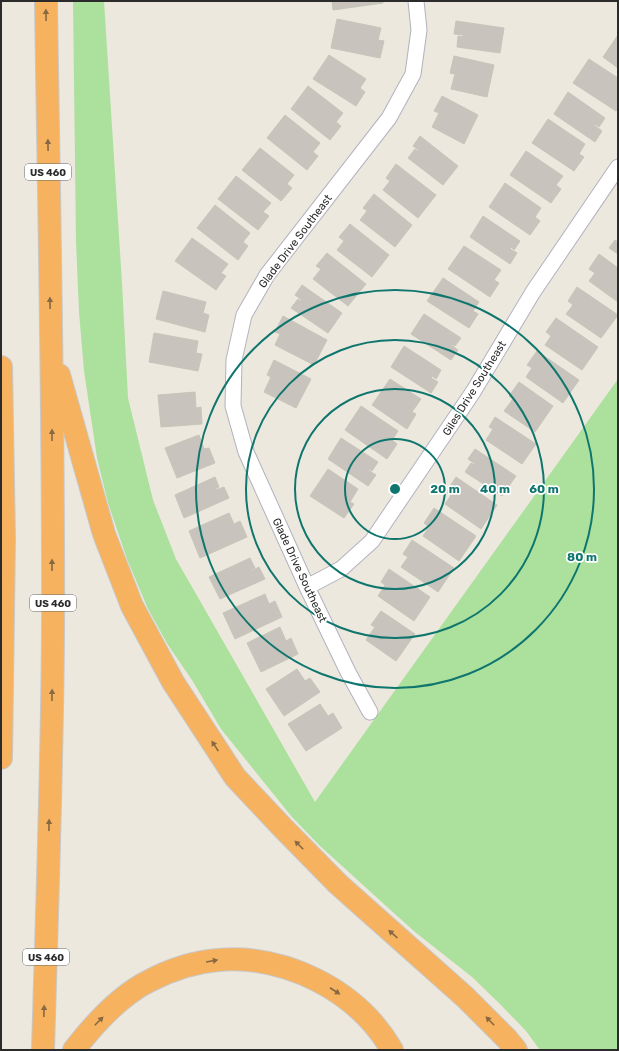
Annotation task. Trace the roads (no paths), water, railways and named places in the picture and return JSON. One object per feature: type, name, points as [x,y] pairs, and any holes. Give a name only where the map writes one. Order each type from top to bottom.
[{"type":"highway","name":"US 460","points":[[43,1050],[49,864],[53,633],[51,342],[46,1]]},
{"type":"highway","points":[[51,342],[104,534],[132,606],[173,682],[185,701],[235,777],[282,828],[338,884],[470,1002],[516,1050]]},
{"type":"highway","points":[[1,367],[4,538],[1,758]]},
{"type":"highway","points":[[74,1050],[87,1033],[106,1014],[126,996],[148,982],[171,971],[194,964],[218,960],[246,960],[272,964],[298,971],[321,982],[357,1008],[375,1026],[392,1050]]},
{"type":"street","name":"Glade Drive Southeast","points":[[370,712],[348,672],[307,587],[246,452],[233,406],[234,360],[244,315],[267,275],[389,118],[413,74],[419,30],[416,1]]},
{"type":"street","name":"Giles Drive Southeast","points":[[307,587],[341,569],[372,541],[473,392],[533,292],[618,167]]}]
